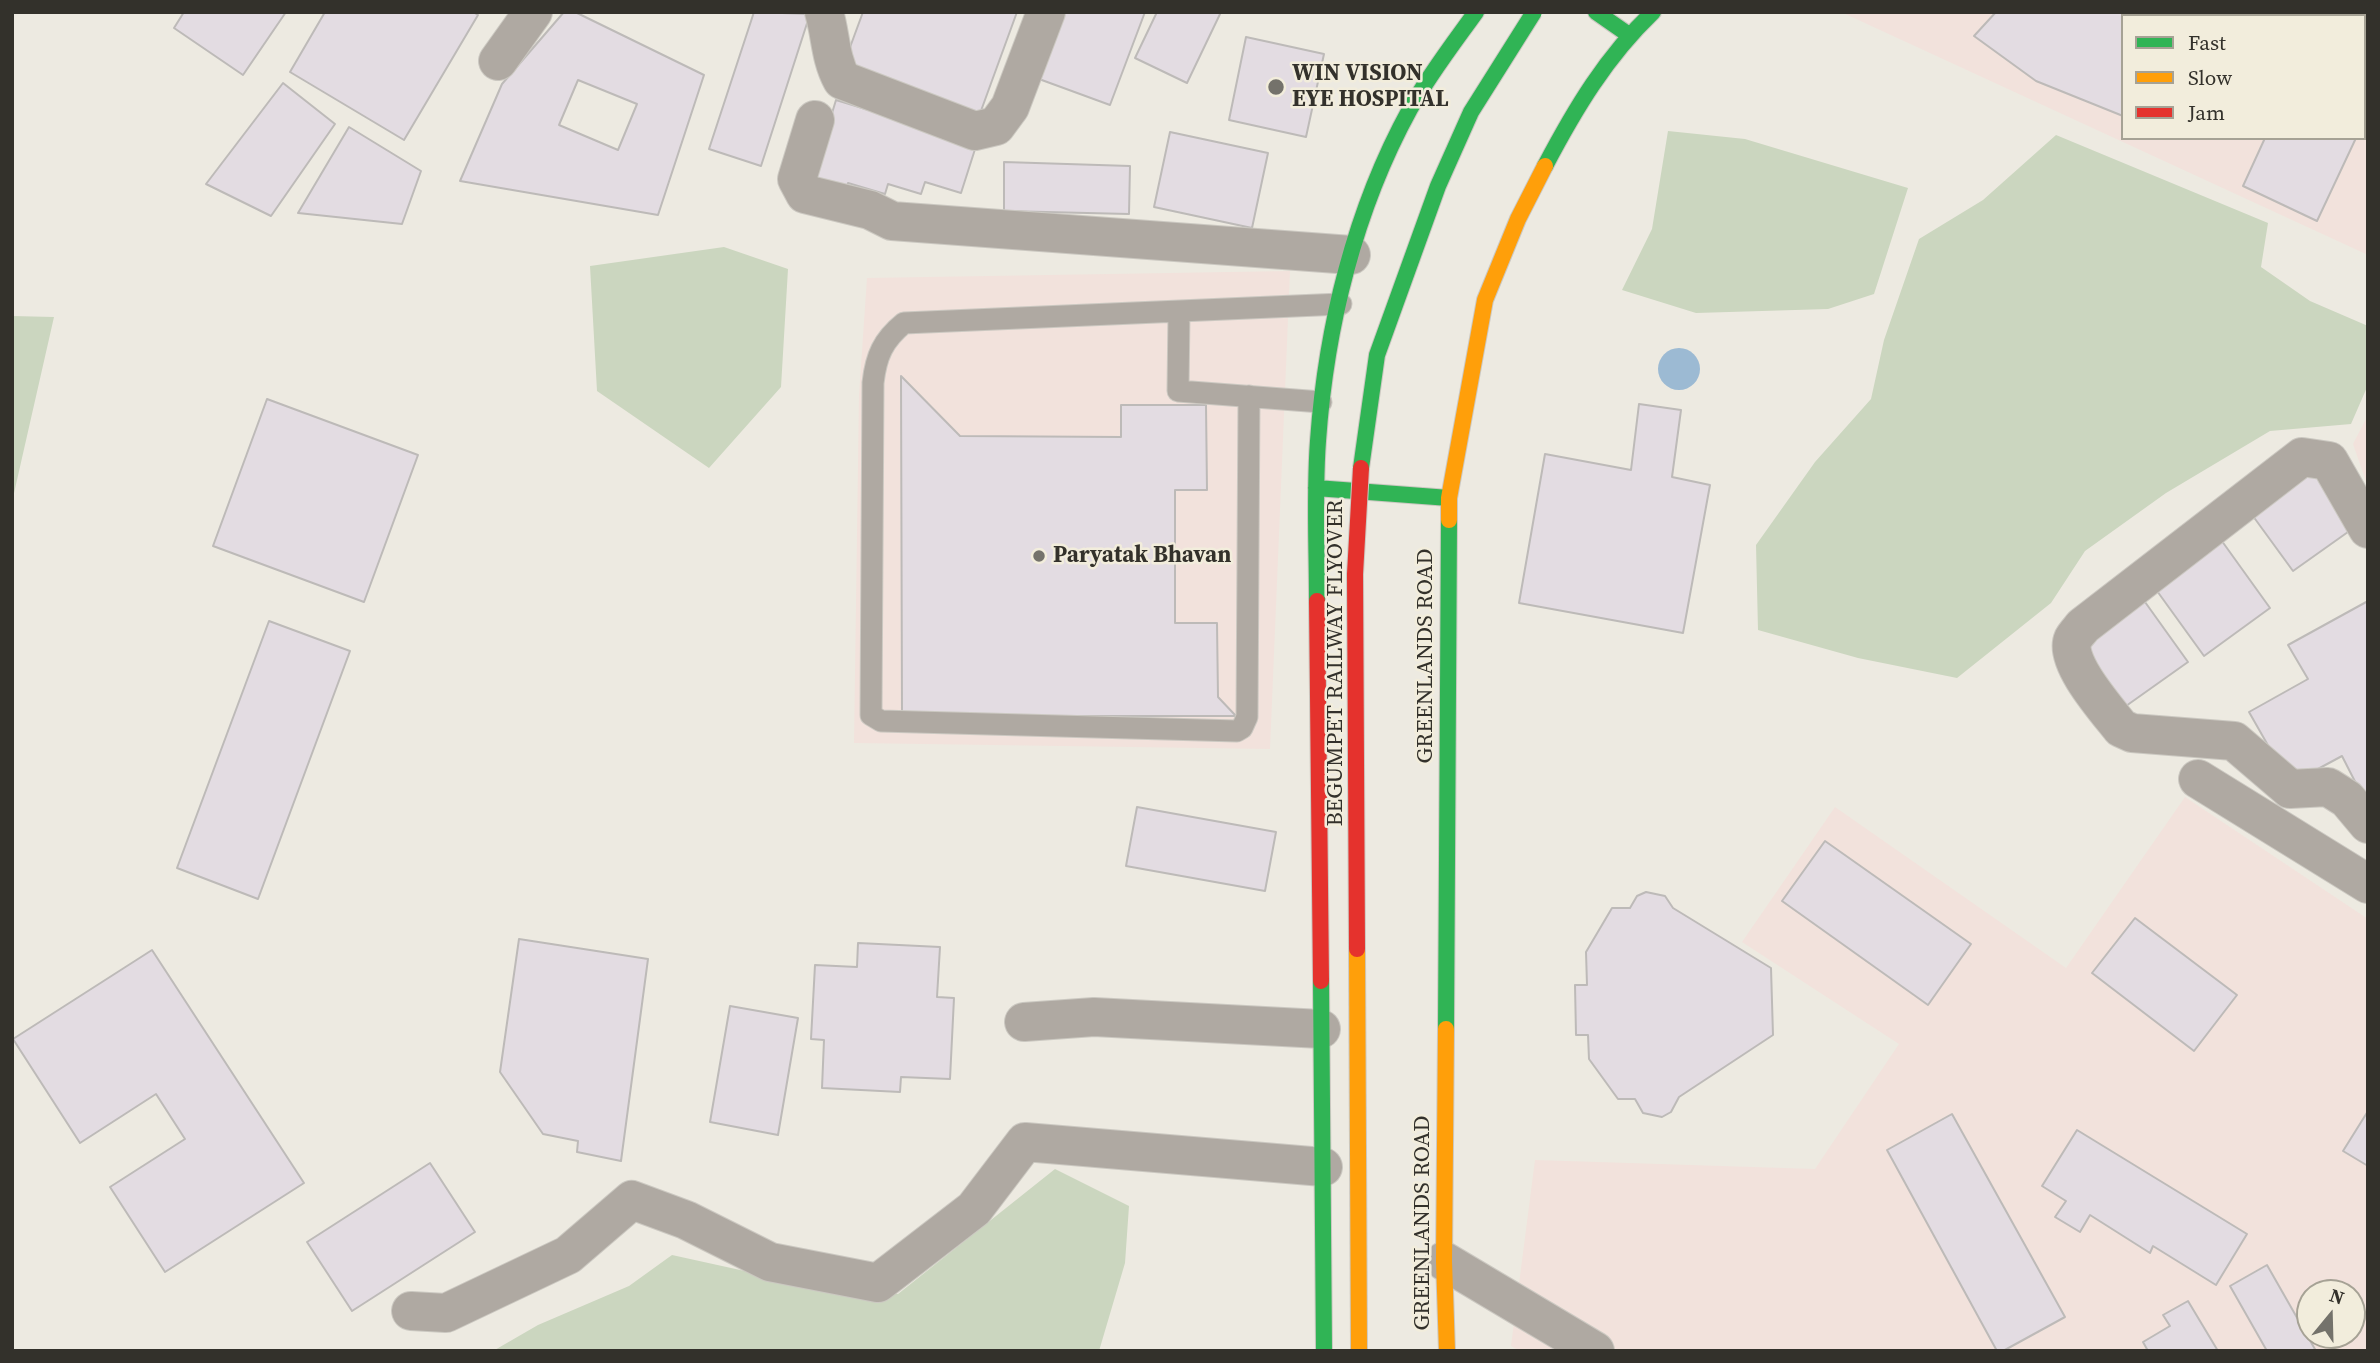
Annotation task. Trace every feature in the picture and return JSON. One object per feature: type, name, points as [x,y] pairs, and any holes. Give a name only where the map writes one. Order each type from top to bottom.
[{"type":"main road","points":[[1324,1351],[1316,488],[1321,402],[1351,255],[1363,215],[1410,110],[1476,12]]},
{"type":"main road","name":"BEGUMPET RAILWAY FLYOVER","points":[[1359,1351],[1359,767],[1355,574],[1361,470],[1369,399],[1377,355],[1438,186],[1471,112],[1534,12]]},
{"type":"main road","points":[[1596,12],[1629,35]]},
{"type":"main road","name":"GREENLANDS ROAD","points":[[1447,1351],[1444,1261],[1449,498],[1485,300],[1518,219],[1580,100],[1629,35],[1653,12]]},
{"type":"main road","points":[[1316,488],[1449,498]]},
{"type":"street","points":[[498,61],[533,12]]},
{"type":"street","points":[[824,12],[830,31],[831,60],[842,80],[975,131],[996,126],[1010,107],[1046,12]]},
{"type":"street","points":[[815,120],[797,179],[805,194],[870,210],[892,221],[1351,255]]},
{"type":"street","points":[[2368,529],[2329,461],[2302,457],[2083,626],[2073,640],[2071,653],[2076,666],[2121,728],[2132,733],[2234,741],[2290,789],[2328,787],[2347,799],[2368,824]]},
{"type":"street","points":[[2234,741],[2202,781],[2368,884]]},
{"type":"street","points":[[1024,1022],[1094,1017],[1321,1029]]},
{"type":"street","points":[[411,1311],[446,1312],[568,1255],[632,1199],[686,1220],[770,1262],[878,1283],[974,1209],[1024,1142],[1323,1167]]},
{"type":"street","points":[[1444,1261],[1595,1351]]},
{"type":"lane","points":[[1249,396],[1247,717],[1242,728],[1237,731],[881,721],[871,715],[873,383],[876,360],[888,336],[904,323],[1341,304]]},
{"type":"lane","points":[[1179,312],[1178,391],[1321,402]]},
{"type":"shaded area","points":[[1841,12],[2368,12],[2368,255]]},
{"type":"shaded area","points":[[1290,271],[1270,749],[854,743],[859,395],[867,278]]},
{"type":"shaded area","points":[[2368,415],[2368,487],[2353,444]]},
{"type":"shaded area","points":[[2185,797],[2368,919],[2368,1351],[1520,1351],[1511,1346],[1535,1160],[1815,1169],[1899,1044],[1742,942],[1835,807],[2066,968]]},
{"type":"green space","points":[[1668,131],[1745,139],[1908,188],[1874,294],[1828,309],[1696,313],[1622,290],[1652,229]]},
{"type":"green space","points":[[2056,135],[2268,223],[2261,267],[2310,301],[2368,326],[2368,385],[2351,424],[2270,431],[2166,493],[2085,551],[2051,603],[1957,678],[1858,658],[1758,630],[1756,545],[1815,462],[1871,399],[1884,340],[1919,239],[1983,200]]},
{"type":"green space","points":[[724,247],[788,269],[781,387],[709,468],[597,391],[590,266]]},
{"type":"green space","points":[[12,316],[54,317],[12,502]]},
{"type":"green space","points":[[1055,1169],[1129,1206],[1125,1263],[1099,1351],[493,1351],[538,1325],[629,1286],[672,1255],[831,1290],[898,1294]]},
{"type":"water","points":[[1679,348],[1694,354],[1700,369],[1694,384],[1679,390],[1664,384],[1658,369],[1664,354]]},
{"type":"building","points":[[184,12],[286,12],[243,75],[174,28]]},
{"type":"building","points":[[325,12],[473,12],[478,15],[404,140],[290,72]]},
{"type":"building","points":[[564,12],[575,12],[704,75],[658,215],[460,181],[502,84]],"holes":[[[578,80],[637,104],[618,150],[559,125]]]},
{"type":"building","points":[[754,12],[810,14],[761,166],[709,149]]},
{"type":"building","points":[[863,12],[1017,12],[978,119],[842,69]]},
{"type":"building","points":[[1064,12],[1145,12],[1110,105],[1039,79]]},
{"type":"building","points":[[1157,12],[1221,12],[1187,83],[1135,58]]},
{"type":"building","points":[[1996,12],[2177,14],[2121,14],[2121,115],[2036,81],[1974,36]]},
{"type":"building","name":"WIN VISION EYE HOSPITAL","points":[[1246,37],[1324,54],[1306,137],[1229,120]]},
{"type":"building","points":[[283,83],[335,124],[271,216],[206,184]]},
{"type":"building","points":[[836,100],[977,143],[961,193],[925,182],[921,194],[888,184],[885,194],[848,183],[847,190],[812,179]]},
{"type":"building","points":[[349,127],[421,171],[402,224],[298,213]]},
{"type":"building","points":[[1170,132],[1268,153],[1252,228],[1154,207]]},
{"type":"building","points":[[2264,140],[2355,140],[2317,221],[2243,186]]},
{"type":"building","points":[[1004,162],[1130,166],[1129,214],[1004,211]]},
{"type":"building","name":"Paryatak Bhavan","points":[[901,376],[960,436],[1121,437],[1121,405],[1206,405],[1207,490],[1175,490],[1175,623],[1217,623],[1218,697],[1236,716],[902,716]]},
{"type":"building","points":[[267,399],[418,455],[364,602],[213,546]]},
{"type":"building","points":[[1639,404],[1681,410],[1672,477],[1710,485],[1683,633],[1519,603],[1545,454],[1631,470]]},
{"type":"building","points":[[2312,467],[2355,527],[2293,571],[2250,512]]},
{"type":"building","points":[[2219,537],[2270,608],[2204,656],[2152,584]]},
{"type":"building","points":[[2140,595],[2188,662],[2126,706],[2078,640]]},
{"type":"building","points":[[2368,601],[2368,807],[2342,756],[2290,784],[2249,712],[2308,679],[2288,645]]},
{"type":"building","points":[[269,621],[350,651],[258,899],[177,868]]},
{"type":"building","points":[[1137,807],[1276,832],[1265,891],[1126,866]]},
{"type":"building","points":[[1825,841],[1971,944],[1928,1005],[1782,901]]},
{"type":"building","points":[[1646,892],[1665,896],[1673,908],[1771,968],[1773,1035],[1679,1097],[1671,1112],[1662,1117],[1643,1113],[1635,1099],[1618,1099],[1589,1059],[1588,1035],[1576,1035],[1575,985],[1587,985],[1586,952],[1612,908],[1630,908],[1637,896]]},
{"type":"building","points":[[2135,918],[2237,995],[2194,1051],[2092,973]]},
{"type":"building","points":[[519,939],[648,959],[621,1161],[577,1152],[578,1141],[543,1134],[500,1072]]},
{"type":"building","points":[[858,943],[940,947],[937,997],[954,998],[950,1079],[901,1077],[900,1092],[822,1088],[824,1040],[811,1039],[815,965],[857,967]]},
{"type":"building","points":[[152,950],[304,1183],[165,1272],[110,1187],[185,1139],[156,1094],[80,1143],[13,1039]]},
{"type":"building","points":[[730,1006],[798,1018],[778,1135],[710,1122]]},
{"type":"building","points":[[2368,1111],[2368,1166],[2343,1151]]},
{"type":"building","points":[[1952,1114],[2065,1317],[2003,1351],[1997,1351],[1887,1150]]},
{"type":"building","points":[[2077,1130],[2247,1234],[2216,1285],[2153,1246],[2150,1253],[2090,1215],[2080,1232],[2055,1217],[2066,1201],[2042,1186]]},
{"type":"building","points":[[430,1163],[475,1232],[352,1311],[307,1242]]},
{"type":"building","points":[[2267,1265],[2296,1316],[2296,1349],[2316,1351],[2267,1351],[2230,1286]]},
{"type":"building","points":[[2188,1301],[2218,1351],[2148,1351],[2143,1342],[2170,1326],[2163,1315]]},
{"type":"traffic: fast","points":[[1317,601],[1318,441],[1328,355],[1346,270],[1374,187],[1410,109],[1476,12]]},
{"type":"traffic: fast","points":[[1361,468],[1377,355],[1438,186],[1471,112],[1534,12]]},
{"type":"traffic: fast","points":[[1596,12],[1629,35]]},
{"type":"traffic: fast","points":[[1545,166],[1606,65],[1653,12]]},
{"type":"traffic: fast","points":[[1316,488],[1449,498]]},
{"type":"traffic: fast","points":[[1446,1029],[1449,520]]},
{"type":"traffic: fast","points":[[1321,981],[1324,1351]]},
{"type":"traffic: slow","points":[[1449,520],[1449,498],[1485,300],[1518,219],[1545,166]]},
{"type":"traffic: slow","points":[[1357,949],[1359,1351]]},
{"type":"traffic: slow","points":[[1446,1029],[1444,1261],[1447,1351]]},
{"type":"traffic: jam","points":[[1357,949],[1355,574],[1361,468]]},
{"type":"traffic: jam","points":[[1317,601],[1321,981]]},
{"type":"place","name":"WIN VISION EYE HOSPITAL","points":[[1276,87]]},
{"type":"place","name":"Paryatak Bhavan","points":[[1039,556]]}]
